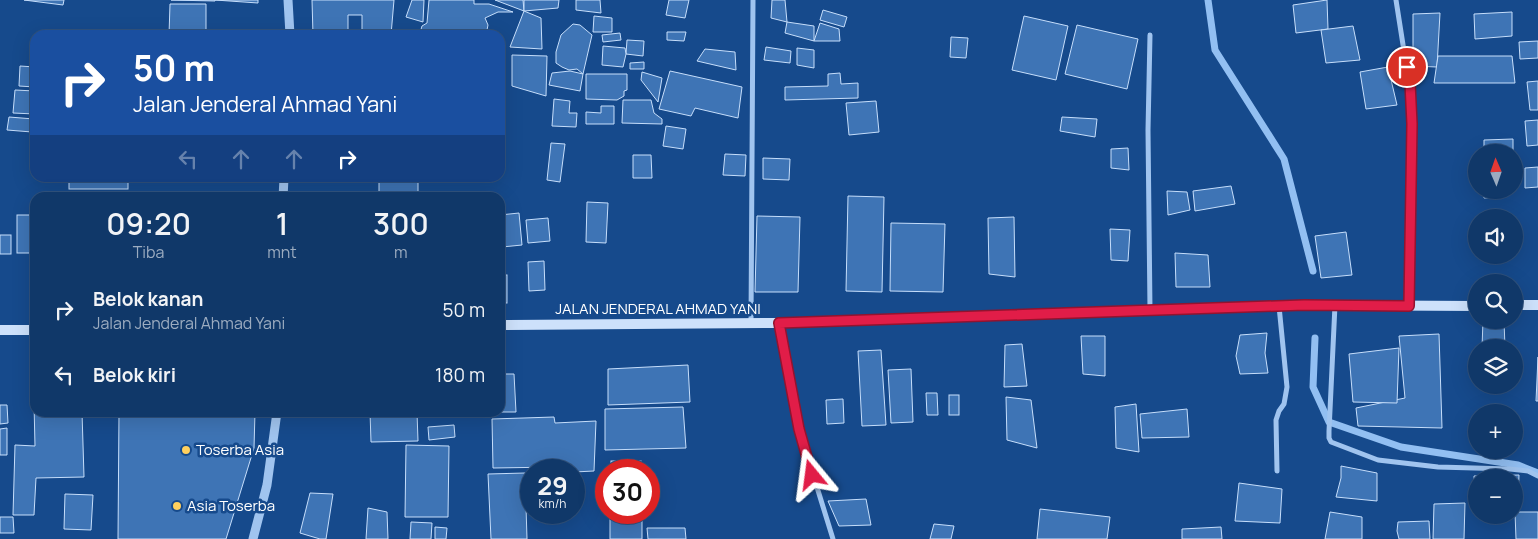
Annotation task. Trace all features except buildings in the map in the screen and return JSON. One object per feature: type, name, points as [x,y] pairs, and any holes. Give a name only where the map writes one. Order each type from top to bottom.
[{"type":"main road","points":[[1523,305],[1538,305]]},
{"type":"main road","name":"JALAN JENDERAL AHMAD YANI","points":[[505,325],[779,323],[1281,306],[1468,306]]},
{"type":"main road","points":[[0,330],[30,330]]},
{"type":"street","points":[[288,0],[290,30]]},
{"type":"street","points":[[751,323],[753,0]]},
{"type":"street","points":[[1396,0],[1410,83],[1412,124],[1409,306]]},
{"type":"street","points":[[1150,35],[1148,130],[1150,310]]},
{"type":"street","points":[[1333,305],[1329,431],[1331,442],[1378,460],[1438,467],[1510,469],[1528,471],[1538,476]]},
{"type":"street","points":[[1277,471],[1276,420],[1284,404],[1287,387],[1281,306]]},
{"type":"street","points":[[779,323],[799,429],[833,539]]},
{"type":"street","points":[[253,539],[267,485],[276,417]]},
{"type":"waterway","points":[[1208,0],[1215,50],[1284,159],[1313,271]]},
{"type":"waterway","points":[[1315,338],[1313,387],[1329,422],[1401,447],[1518,465],[1538,473]]},
{"type":"place","name":"Toserba Asia","points":[[186,450]]},
{"type":"place","name":"Asia Toserba","points":[[177,506]]},
{"type":"route","points":[[812,475],[799,429],[779,323],[1304,305],[1409,306],[1412,124],[1410,83],[1407,67]]}]
